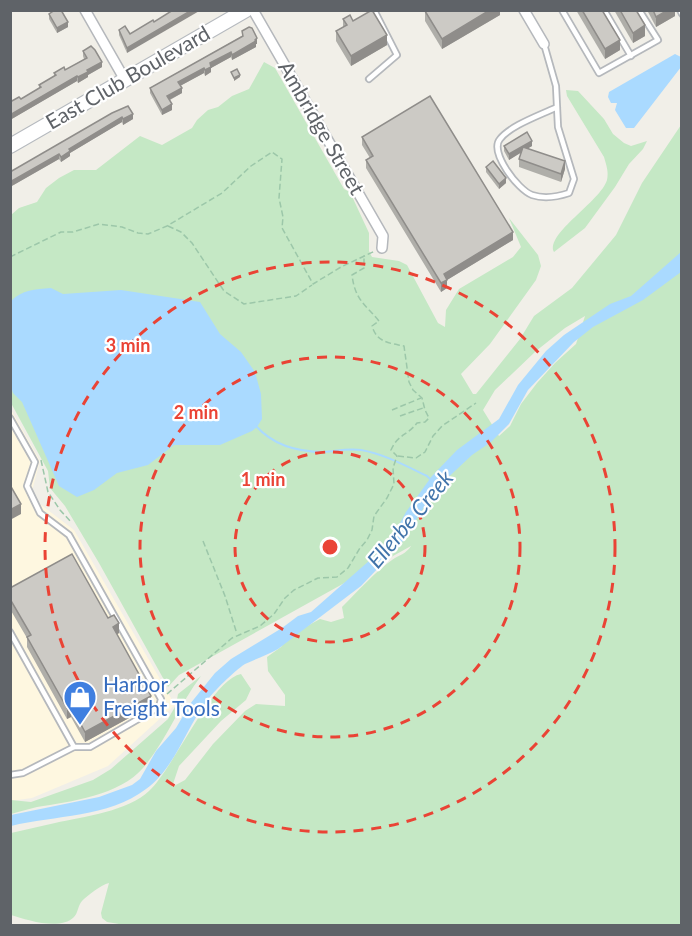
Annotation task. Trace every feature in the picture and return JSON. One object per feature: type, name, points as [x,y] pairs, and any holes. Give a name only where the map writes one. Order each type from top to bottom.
[{"type":"street","points":[[85,10],[125,80]]},
{"type":"street","name":"East Club Boulevard","points":[[10,146],[246,10]]},
{"type":"street","name":"Ambridge Street","points":[[252,10],[383,236],[382,248]]},
{"type":"street","points":[[526,11],[544,44]]},
{"type":"lane","points":[[369,79],[397,55],[374,10]]},
{"type":"lane","points":[[562,10],[599,74],[658,40],[639,10]]},
{"type":"lane","points":[[604,10],[631,56]]},
{"type":"lane","points":[[544,44],[556,86],[558,127],[574,179],[569,193],[554,197],[531,195],[518,186],[502,162],[496,148],[498,140],[523,123],[557,107]]},
{"type":"lane","points":[[10,418],[35,462],[27,486],[40,513],[69,535],[161,699],[159,707],[90,747],[74,747],[23,773],[10,775]]},
{"type":"lane","points":[[10,632],[74,747]]},
{"type":"path","points":[[10,257],[61,232],[73,232],[99,224],[148,234],[167,226],[222,194],[251,166],[272,152],[282,159],[279,198],[283,217],[282,228],[313,285]]},
{"type":"path","points":[[167,226],[181,232],[186,237],[224,291],[244,304],[296,296],[364,255],[382,248]]},
{"type":"path","points":[[161,699],[237,635],[260,626],[274,614],[294,590],[319,578],[337,577],[348,568],[371,532],[374,516],[394,484],[393,468],[396,458],[391,450],[395,440],[405,435],[417,423],[425,422],[429,418],[422,398],[413,390],[409,382],[404,346],[387,344],[373,330],[372,326],[379,321],[368,311],[354,289],[352,275],[364,268],[364,255]]},
{"type":"path","points":[[392,410],[422,398]]},
{"type":"path","points":[[396,458],[416,458],[425,452],[433,436],[442,426],[476,403]]},
{"type":"path","points":[[400,416],[424,408]]},
{"type":"path","points":[[35,462],[42,460],[48,492],[64,517],[72,523]]},
{"type":"path","points":[[203,541],[225,596],[237,635]]},
{"type":"shaded area","points":[[10,408],[40,461],[32,491],[40,504],[74,530],[175,705],[108,766],[32,798],[11,801]]},
{"type":"green space","points":[[264,62],[275,68],[344,189],[350,192],[369,233],[369,251],[372,257],[399,261],[407,265],[438,323],[445,327],[446,310],[459,289],[513,257],[521,247],[509,218],[538,255],[541,266],[536,280],[490,344],[461,374],[473,394],[476,394],[520,339],[534,316],[572,288],[616,235],[642,183],[681,125],[681,925],[125,925],[107,922],[102,918],[101,913],[109,883],[85,899],[74,917],[68,921],[52,924],[11,915],[11,833],[105,812],[130,804],[140,798],[159,780],[217,692],[229,680],[241,674],[251,689],[246,700],[221,721],[179,766],[172,787],[185,780],[213,744],[245,711],[256,704],[285,706],[285,695],[268,671],[267,657],[281,647],[289,636],[320,619],[331,622],[344,618],[342,607],[366,582],[411,546],[179,675],[168,687],[99,563],[65,506],[50,488],[48,471],[11,403],[11,215],[19,208],[37,202],[46,188],[74,170],[96,170],[140,136],[162,145],[192,128],[208,110],[218,107],[232,96],[249,89]],"holes":[[[585,316],[576,344],[537,383],[521,404],[510,426],[499,436],[483,410],[495,390],[536,351],[565,328]]]},
{"type":"green space","points":[[566,90],[578,91],[604,119],[613,134],[624,143],[631,146],[647,141],[585,228],[554,252],[553,245],[558,236],[595,198],[608,177],[604,157],[567,96]]},
{"type":"green space","points":[[201,676],[159,746],[143,768],[133,777],[121,785],[94,796],[11,814],[11,800],[31,802],[93,780],[111,769],[168,719],[176,705],[178,694]]},
{"type":"water","points":[[675,54],[681,57],[681,67],[634,128],[626,128],[615,110],[617,103],[611,103],[608,97],[609,92]]},
{"type":"water","name":"Ellerbe Creek","points":[[681,252],[681,272],[643,300],[593,327],[574,342],[528,390],[509,424],[440,485],[401,544],[361,586],[278,649],[245,664],[224,682],[209,698],[165,770],[146,789],[131,798],[98,811],[11,826],[11,815],[99,797],[132,785],[140,779],[156,751],[176,728],[190,704],[215,673],[231,659],[298,616],[311,612],[378,553],[395,532],[406,512],[432,476],[457,450],[499,419],[518,385],[546,351],[564,335],[610,304],[631,296]]},
{"type":"water","points":[[51,288],[63,294],[121,290],[200,302],[220,334],[241,352],[255,372],[261,394],[262,419],[257,427],[220,445],[174,445],[148,465],[117,473],[94,490],[77,497],[59,486],[22,402],[13,393],[10,383],[11,301],[24,292]]},
{"type":"building","points":[[55,10],[61,10],[68,22],[57,28],[49,14]]},
{"type":"building","points":[[173,10],[192,10],[127,48],[119,30],[125,26],[130,34]]},
{"type":"building","points":[[372,10],[387,35],[351,56],[336,31],[347,25],[343,19],[350,15],[353,21]]},
{"type":"building","points":[[426,10],[490,10],[442,39]]},
{"type":"building","points":[[582,10],[602,10],[620,40],[605,49]]},
{"type":"building","points":[[620,10],[636,10],[645,25],[633,33]]},
{"type":"building","points":[[653,10],[668,10],[656,17]]},
{"type":"building","points":[[249,27],[252,28],[257,38],[256,41],[232,55],[231,52],[210,63],[211,67],[205,70],[204,68],[178,82],[182,88],[167,96],[172,104],[162,110],[150,88],[243,36],[242,31]]},
{"type":"building","points":[[91,46],[102,62],[10,115],[10,102],[19,97],[21,99],[41,87],[39,85],[56,75],[54,73],[64,67],[65,70],[87,58],[83,51]]},
{"type":"building","points":[[237,69],[240,75],[234,78],[231,72]]},
{"type":"building","points":[[430,96],[513,232],[444,274],[447,280],[441,283],[366,160],[373,156],[362,137]]},
{"type":"building","points":[[128,106],[133,114],[123,119],[122,117],[69,149],[70,151],[61,157],[59,154],[10,182],[10,172]]},
{"type":"building","points":[[527,132],[532,141],[509,154],[504,146]]},
{"type":"building","points":[[523,147],[565,161],[561,174],[519,159]]},
{"type":"building","points":[[493,161],[506,178],[499,184],[486,167]]},
{"type":"building","points":[[10,485],[21,504],[10,510]]},
{"type":"building","points":[[72,554],[108,618],[114,615],[119,623],[113,627],[151,696],[85,732],[71,706],[67,708],[27,637],[31,635],[10,599],[10,588]]},
{"type":"waterway","name":"Ellerbe Creek","points":[[256,426],[278,443],[296,449],[315,452],[352,449],[370,452],[403,464],[431,480]]},
{"type":"place","name":"Harbor Freight Tools","points":[[80,726]]}]
